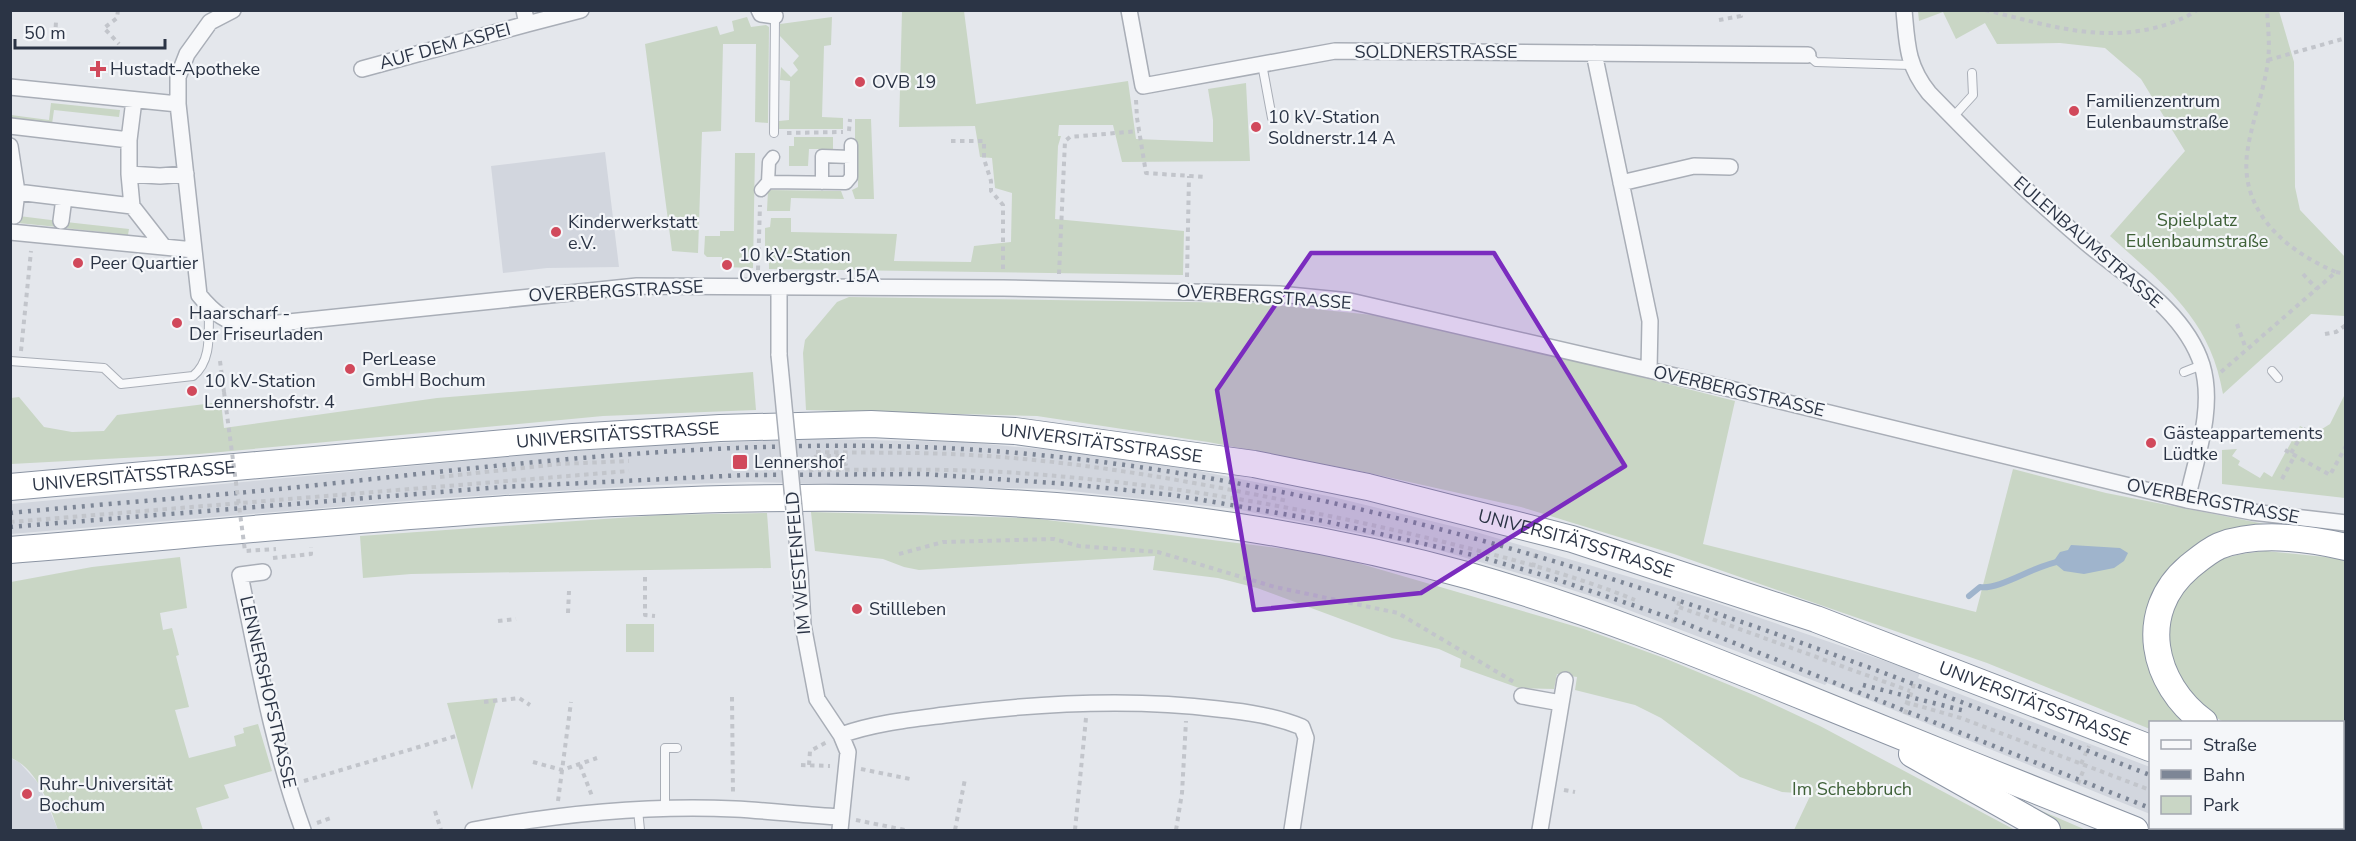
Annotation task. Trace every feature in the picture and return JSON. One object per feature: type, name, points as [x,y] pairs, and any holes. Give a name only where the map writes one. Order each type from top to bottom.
[{"type":"highway","name":"UNIVERSITÄTSSTRASSE","points":[[10,487],[573,437],[720,428],[871,424],[1015,430],[1254,464],[1368,487],[1572,539],[1816,619],[2149,747]]},
{"type":"highway","points":[[10,550],[589,503],[754,497],[973,500],[1067,506],[1152,515],[1311,539],[1468,576],[1599,616],[1720,662],[2135,831]]},
{"type":"highway","points":[[2202,721],[2178,699],[2169,685],[2161,667],[2156,644],[2156,627],[2160,608],[2176,580],[2203,555],[2220,546],[2241,541],[2266,538],[2291,539],[2346,547]]},
{"type":"highway","points":[[1862,721],[1925,762],[2047,831]]},
{"type":"street","points":[[209,308],[199,295],[178,104],[178,77],[188,54],[210,22],[233,10]]},
{"type":"street","name":"AUF DEM ASPEI","points":[[362,69],[526,17],[581,10]]},
{"type":"street","points":[[759,10],[761,14],[775,16]]},
{"type":"street","points":[[1129,10],[1143,86]]},
{"type":"street","name":"EULENBAUMSTRASSE","points":[[1904,10],[1911,65],[1919,80],[1953,117],[2033,195],[2094,249],[2129,275],[2162,305],[2186,334],[2202,366],[2206,408],[2187,500]]},
{"type":"street","name":"SOLDNERSTRASSE","points":[[1143,86],[1335,51],[1808,55]]},
{"type":"street","points":[[1594,53],[1650,321],[1649,370]]},
{"type":"street","points":[[10,87],[178,104]]},
{"type":"street","points":[[134,100],[129,140],[132,206],[164,247]]},
{"type":"street","points":[[129,140],[11,126],[10,144],[17,192],[12,225],[33,235],[60,228],[164,247],[194,250]]},
{"type":"street","points":[[766,182],[822,183],[846,183],[851,177],[851,151],[822,156],[822,183]]},
{"type":"street","points":[[766,182],[769,162],[773,157]]},
{"type":"street","points":[[1621,183],[1694,166],[1730,167]]},
{"type":"street","points":[[129,174],[160,176],[186,174]]},
{"type":"street","points":[[766,182],[783,174]]},
{"type":"street","points":[[17,192],[132,206]]},
{"type":"street","points":[[60,228],[64,198]]},
{"type":"street","name":"OVERBERGSTRASSE","points":[[209,308],[231,322],[250,326],[637,286],[1227,292],[1350,301],[1649,370],[2187,500],[2252,512],[2343,524]]},
{"type":"street","name":"IM WESTENFELD","points":[[779,286],[780,355],[803,625],[817,699],[841,735],[848,752],[840,824]]},
{"type":"street","name":"LENNERSHOFSTRASSE","points":[[263,572],[240,575],[266,696],[303,831]]},
{"type":"street","points":[[1540,831],[1565,680]]},
{"type":"street","points":[[1522,696],[1561,704]]},
{"type":"street","points":[[841,735],[866,726],[1006,707],[1088,703],[1187,705],[1282,719],[1302,727],[1306,738],[1292,831]]},
{"type":"street","points":[[473,831],[526,825],[556,817],[638,810],[733,809],[840,824]]},
{"type":"lane","points":[[774,133],[775,16]]},
{"type":"lane","points":[[1808,55],[1816,62],[1911,65]]},
{"type":"lane","points":[[1262,64],[1272,118]]},
{"type":"lane","points":[[1953,117],[1973,95],[1972,73]]},
{"type":"lane","points":[[10,361],[104,368],[122,384],[193,376],[206,361],[209,308]]},
{"type":"lane","points":[[2184,372],[2202,366]]},
{"type":"lane","points":[[2272,371],[2278,378]]},
{"type":"lane","points":[[665,810],[665,748],[677,748]]},
{"type":"lane","points":[[638,810],[640,831]]},
{"type":"path","points":[[118,10],[117,18],[104,28],[119,44]]},
{"type":"path","points":[[1719,20],[1741,16],[1740,10]]},
{"type":"path","points":[[1985,10],[2067,29],[2109,34],[2143,32],[2189,16],[2197,10]]},
{"type":"path","points":[[2267,10],[2268,60],[2247,155],[2247,179],[2255,210],[2278,237],[2295,250],[2311,261],[2346,274]]},
{"type":"path","points":[[55,36],[56,22]]},
{"type":"path","points":[[2268,60],[2346,38]]},
{"type":"path","points":[[1143,86],[1135,103],[1146,173],[1206,177]]},
{"type":"path","points":[[786,134],[849,132],[850,118]]},
{"type":"path","points":[[1058,289],[1065,141],[1070,137],[1139,131]]},
{"type":"path","points":[[951,141],[984,141],[984,159],[991,181],[991,191],[1003,206],[1003,268]]},
{"type":"path","points":[[1187,254],[1189,176]]},
{"type":"path","points":[[758,286],[766,182]]},
{"type":"path","points":[[20,362],[33,235]]},
{"type":"path","points":[[2205,387],[2336,272]]},
{"type":"path","points":[[2303,274],[2317,289]]},
{"type":"path","points":[[2237,324],[2246,349]]},
{"type":"path","points":[[2325,334],[2336,332],[2346,325]]},
{"type":"path","points":[[219,357],[245,551],[288,548]]},
{"type":"path","points":[[2282,479],[2306,428]]},
{"type":"path","points":[[2285,450],[2330,475],[2346,446]]},
{"type":"path","points":[[815,465],[846,465],[846,456],[815,454],[920,452],[1026,459],[1162,477],[1288,501]]},
{"type":"path","points":[[809,464],[820,464],[820,456]]},
{"type":"path","points":[[440,477],[559,464],[629,461]]},
{"type":"path","points":[[10,522],[629,471]]},
{"type":"path","points":[[899,554],[943,542],[1054,539],[1079,546],[1158,552],[1275,587],[1398,613],[1497,673]]},
{"type":"path","points":[[270,558],[311,554],[311,546],[299,547]]},
{"type":"path","points":[[1533,567],[1537,552]]},
{"type":"path","points":[[645,577],[645,615],[656,616]]},
{"type":"path","points":[[568,613],[569,591]]},
{"type":"path","points":[[1672,623],[1681,597]]},
{"type":"path","points":[[1679,607],[1910,690]]},
{"type":"path","points":[[498,621],[516,619]]},
{"type":"path","points":[[1905,714],[1906,703],[1915,679]]},
{"type":"path","points":[[732,697],[733,809]]},
{"type":"path","points":[[484,702],[519,698],[530,705]]},
{"type":"path","points":[[556,817],[570,702]]},
{"type":"path","points":[[1075,831],[1088,703]]},
{"type":"path","points":[[1906,703],[1961,717],[2149,789]]},
{"type":"path","points":[[1176,831],[1182,793],[1187,705]]},
{"type":"path","points":[[809,765],[810,751],[841,735]]},
{"type":"path","points":[[289,786],[456,736]]},
{"type":"path","points":[[2079,784],[2089,746]]},
{"type":"path","points":[[532,762],[562,770],[597,758]]},
{"type":"path","points":[[580,765],[599,814]]},
{"type":"path","points":[[801,765],[829,766]]},
{"type":"path","points":[[877,772],[910,779]]},
{"type":"path","points":[[955,831],[964,779]]},
{"type":"path","points":[[435,811],[441,831]]},
{"type":"path","points":[[874,824],[905,830]]},
{"type":"highlighted area","points":[[1311,253],[1494,253],[1625,466],[1421,593],[1254,610],[1217,390]]},
{"type":"shaded area","name":"Kinderwerkstatt e.V.","points":[[605,152],[619,267],[547,268],[503,273],[491,166]]},
{"type":"shaded area","points":[[818,439],[964,442],[1127,457],[1333,497],[1476,532],[1705,599],[1920,673],[1918,678],[2149,767],[2149,814],[1827,683],[1825,685],[1597,598],[1425,546],[1235,509],[1053,489],[750,482],[657,485],[442,498],[11,534],[11,504],[549,453],[657,445]]},
{"type":"shaded area","name":"Ruhr-Universität Bochum","points":[[10,758],[19,762],[38,783],[58,830],[11,830]]},
{"type":"shaded area","points":[[2188,829],[2316,830],[2192,830]]},
{"type":"green space","points":[[902,11],[964,11],[976,104],[1128,81],[1136,139],[1213,142],[1213,120],[1208,89],[1246,83],[1250,161],[1122,162],[1113,125],[1059,125],[1058,136],[1061,136],[1058,146],[1055,219],[1184,231],[1183,275],[769,269],[769,258],[765,258],[765,228],[770,227],[771,218],[791,218],[791,232],[897,234],[894,261],[971,262],[974,246],[1011,242],[1012,193],[995,188],[992,158],[980,157],[975,126],[899,127]]},
{"type":"green space","name":"Spielplatz Eulenbaumstraße","points":[[1918,11],[2279,11],[2294,62],[2295,187],[2300,210],[2345,257],[2345,316],[2311,314],[2223,394],[2217,367],[2196,324],[2166,287],[2110,236],[2185,151],[2141,79],[2105,48],[2060,43],[1997,44],[1985,23],[1956,39],[1943,12],[1919,21]]},
{"type":"green space","points":[[747,17],[751,27],[766,25],[769,27],[768,123],[755,122],[756,44],[723,44],[721,131],[702,132],[698,253],[672,251],[645,44],[717,26],[720,35],[734,31],[732,21]]},
{"type":"green space","points":[[832,17],[831,45],[824,46],[822,117],[843,118],[843,129],[779,129],[779,121],[789,120],[790,81],[780,80],[781,67],[791,77],[798,70],[793,63],[799,56],[780,36],[780,24]]},
{"type":"green space","points":[[51,103],[120,110],[119,117],[54,110],[52,124],[11,119],[11,115],[49,120]]},
{"type":"green space","points":[[855,119],[871,119],[874,199],[855,199],[852,190],[858,187]]},
{"type":"green space","points":[[794,137],[833,137],[833,149],[809,149],[808,166],[789,166],[789,146],[794,146]]},
{"type":"green space","points":[[735,153],[755,153],[753,268],[722,267],[722,257],[707,257],[704,254],[705,236],[720,236],[720,231],[734,231]]},
{"type":"green space","points":[[768,190],[841,191],[844,199],[791,198],[790,211],[767,211]]},
{"type":"green space","points":[[19,216],[59,221],[58,227],[18,223]]},
{"type":"green space","points":[[66,222],[129,229],[128,235],[65,228]]},
{"type":"green space","points":[[849,297],[1256,303],[1373,315],[1502,342],[1735,401],[1703,544],[1976,612],[2013,469],[2106,493],[2275,526],[2245,533],[2154,605],[2190,721],[2149,721],[2149,729],[1987,663],[1674,554],[1521,507],[1369,473],[1208,442],[1037,416],[806,410],[803,353],[805,340],[837,302]]},
{"type":"green space","points":[[753,372],[756,410],[603,416],[199,454],[11,464],[11,398],[19,397],[44,427],[72,432],[104,431],[117,415],[221,402],[224,428],[437,398]]},
{"type":"green space","points":[[2345,394],[2345,498],[2222,484],[2222,450],[2237,449],[2232,456],[2240,461],[2238,465],[2260,478],[2264,472],[2272,477],[2300,426],[2314,434],[2330,424]]},
{"type":"green space","name":"Im Schebbruch","points":[[811,512],[1031,518],[1327,554],[1584,629],[1664,658],[1756,696],[1820,726],[2015,830],[1794,830],[1811,794],[1782,792],[1740,777],[1661,718],[1635,705],[1575,690],[1577,677],[1557,674],[1554,689],[1519,688],[1460,667],[1461,659],[1439,649],[1392,638],[1257,588],[1218,578],[1153,570],[1155,556],[919,570],[883,559],[815,551]]},
{"type":"green space","points":[[767,513],[771,568],[411,574],[363,578],[360,536],[661,515]]},
{"type":"green space","points":[[2266,551],[2345,559],[2345,779],[2344,721],[2222,721],[2214,716],[2184,686],[2175,668],[2169,650],[2169,631],[2172,613],[2180,596],[2209,566],[2236,555]]},
{"type":"green space","points":[[180,557],[187,608],[160,613],[163,630],[172,628],[179,655],[176,656],[189,707],[175,710],[189,758],[236,746],[234,736],[244,733],[243,728],[258,724],[272,771],[224,785],[229,798],[196,808],[203,830],[58,830],[46,799],[35,779],[20,763],[11,758],[11,582],[92,567]]},
{"type":"green space","points":[[626,624],[654,624],[654,652],[626,652]]},
{"type":"green space","points":[[497,698],[472,790],[447,703]]},
{"type":"green space","points":[[1953,773],[2086,830],[2058,830]]},
{"type":"water","points":[[2071,545],[2120,548],[2128,553],[2124,561],[2114,568],[2084,574],[2064,571],[2053,562],[2060,552],[2068,550]]},
{"type":"waterway","points":[[1969,596],[1980,587],[1998,585],[2062,561]]},
{"type":"railway","points":[[10,513],[279,489],[474,468],[708,449],[787,446],[944,448],[1100,462],[1254,486],[1407,521],[1559,563],[1709,611],[1858,663],[2149,775]]},
{"type":"railway","points":[[10,527],[502,487],[745,475],[924,474],[1068,484],[1173,495],[1324,521],[1477,556],[1546,576],[1674,619],[2149,808]]},
{"type":"railway","points":[[1863,685],[1965,711]]},
{"type":"railway","points":[[2204,829],[2208,830]]},
{"type":"place","name":"Hustadt-Apotheke","points":[[98,69]]},
{"type":"place","name":"OVB 19","points":[[860,82]]},
{"type":"place","name":"Familienzentrum Eulenbaumstraße","points":[[2074,111]]},
{"type":"place","name":"10 kV-Station Soldnerstr.14 A","points":[[1256,127]]},
{"type":"place","name":"Kinderwerkstatt e.V.","points":[[556,232]]},
{"type":"place","name":"Peer Quartier","points":[[78,263]]},
{"type":"place","name":"10 kV-Station Overbergstr. 15A","points":[[727,265]]},
{"type":"place","name":"Haarscharf - Der Friseurladen","points":[[177,323]]},
{"type":"place","name":"PerLease GmbH Bochum","points":[[350,369]]},
{"type":"place","name":"10 kV-Station Lennershofstr. 4","points":[[192,391]]},
{"type":"place","name":"Gästeappartements Lüdtke","points":[[2151,443]]},
{"type":"place","name":"Lennershof","points":[[740,462]]},
{"type":"place","name":"Stillleben","points":[[857,609]]},
{"type":"place","name":"Ruhr-Universität Bochum","points":[[27,794]]}]
